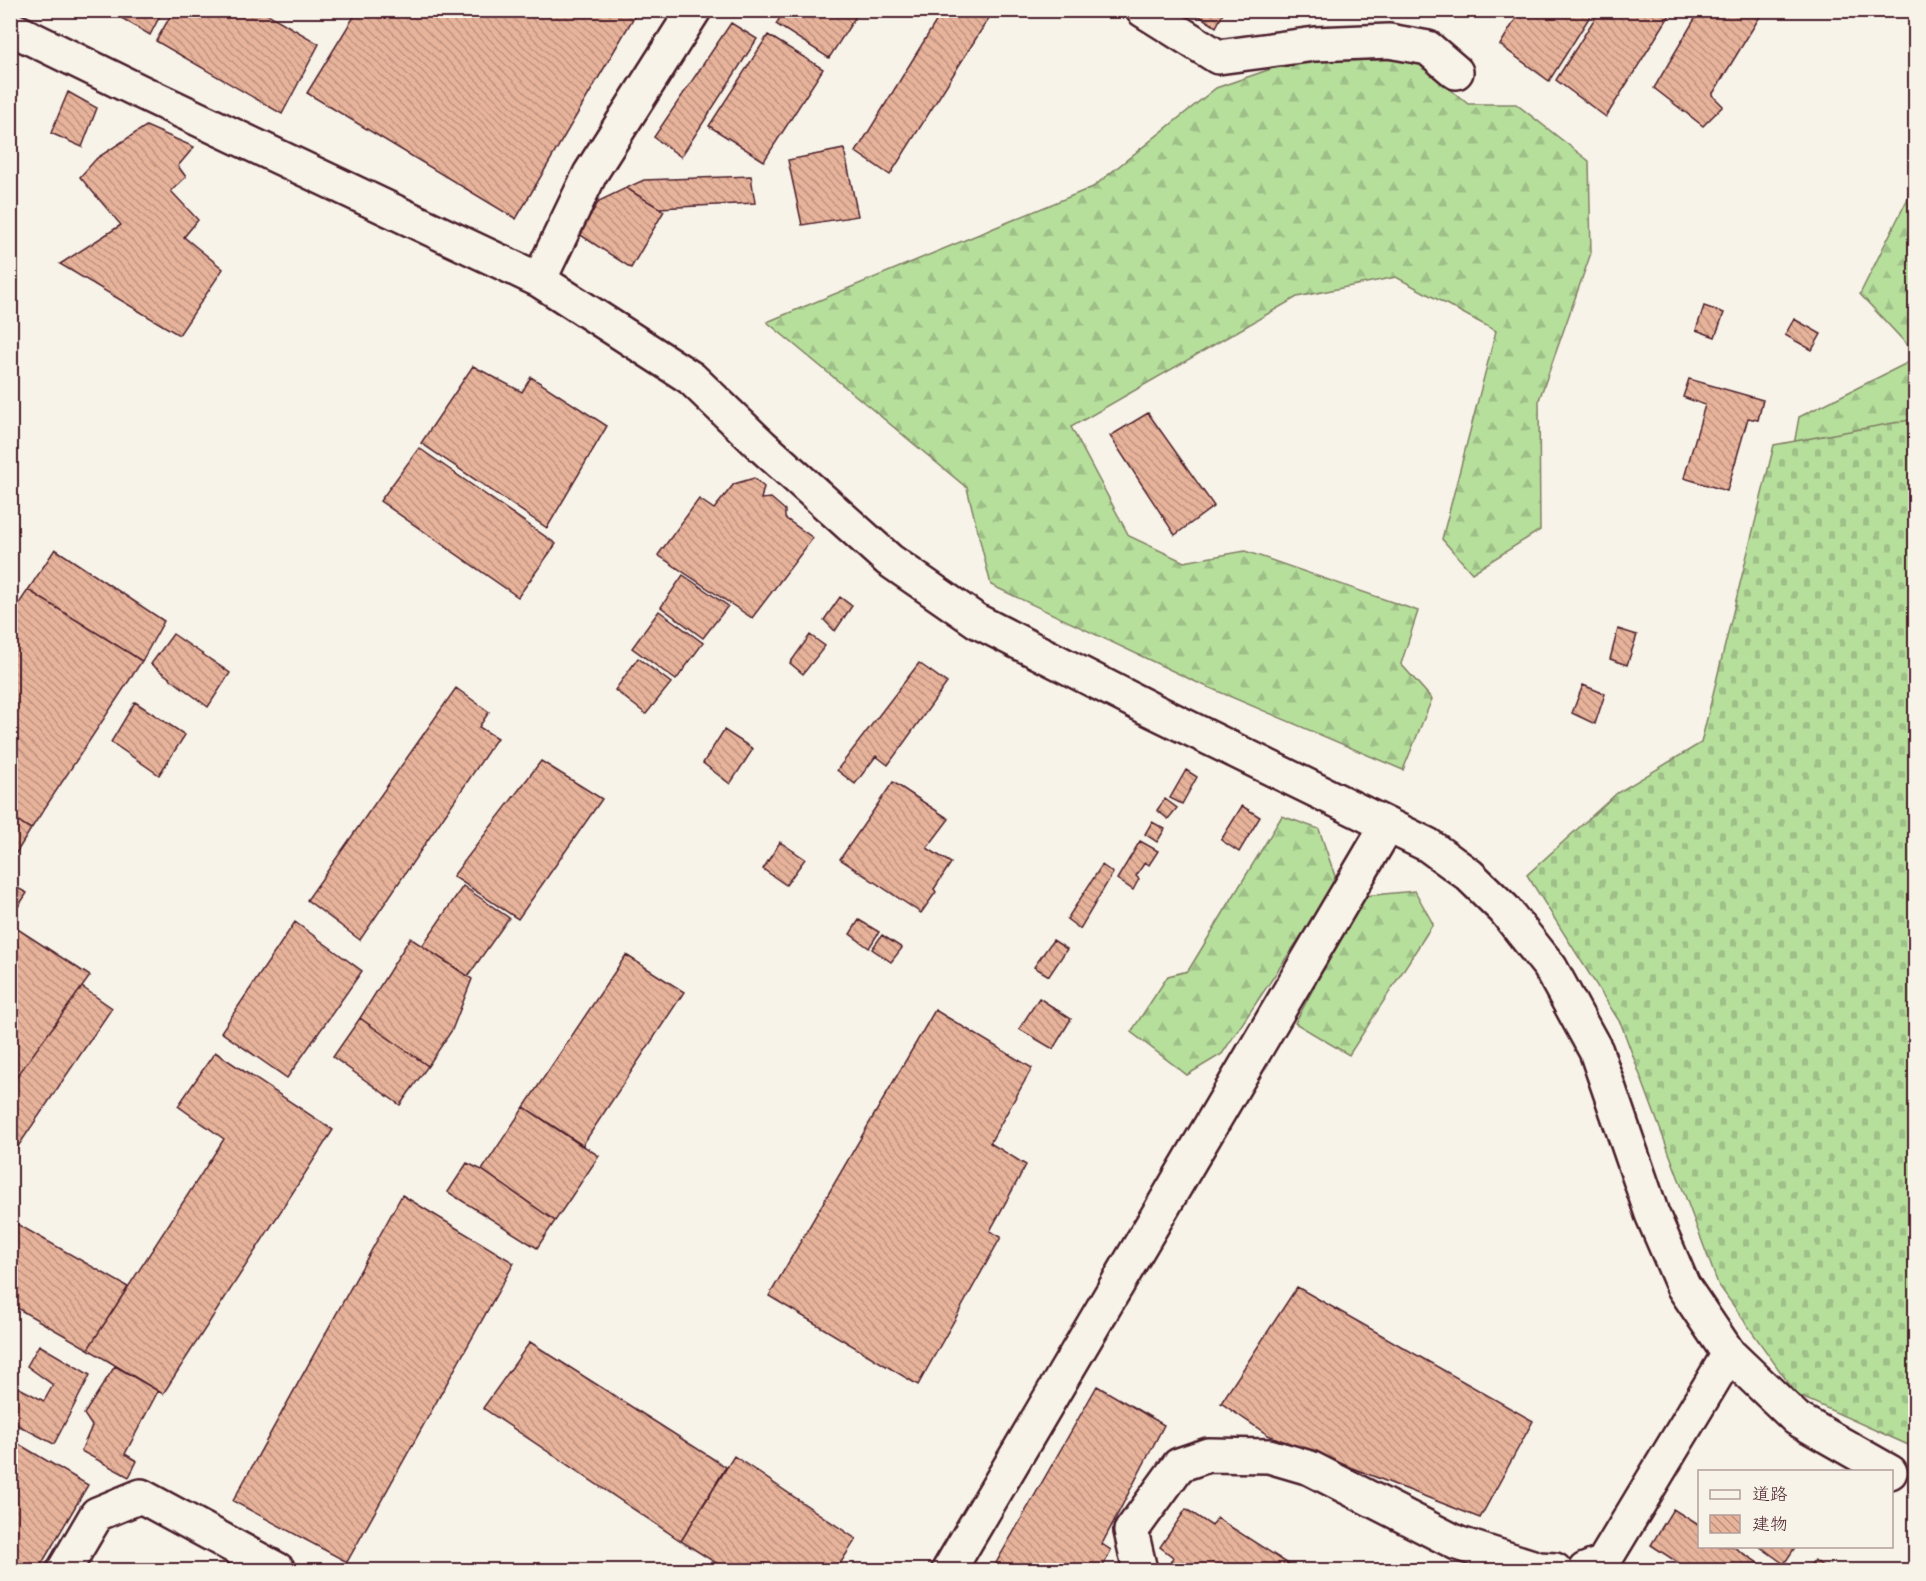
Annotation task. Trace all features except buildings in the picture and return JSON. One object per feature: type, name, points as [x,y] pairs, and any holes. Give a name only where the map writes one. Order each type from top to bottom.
[{"type":"street","points":[[539,280],[590,174],[694,10]]},
{"type":"street","points":[[1143,10],[1218,57],[1315,44],[1389,41],[1428,48],[1456,72]]},
{"type":"street","points":[[10,27],[150,96],[539,280],[691,378],[762,446],[889,560],[977,621],[1140,704],[1428,845],[1469,875],[1504,909],[1550,967],[1596,1051],[1652,1214],[1683,1286],[1729,1354],[1797,1419],[1887,1470]]},
{"type":"street","points":[[949,1570],[1387,826]]},
{"type":"street","points":[[1585,1570],[1603,1563],[1729,1354]]},
{"type":"street","points":[[1140,1570],[1131,1531],[1179,1465],[1208,1455],[1269,1456],[1310,1468],[1457,1543],[1539,1569],[1556,1570]]},
{"type":"street","points":[[1893,1473],[1916,1485]]},
{"type":"street","points":[[64,1570],[97,1514],[141,1496],[278,1570]]},
{"type":"green space","points":[[1414,59],[1468,104],[1516,104],[1589,161],[1591,253],[1539,400],[1540,530],[1472,573],[1442,539],[1496,331],[1396,277],[1297,297],[1071,427],[1129,536],[1184,562],[1245,551],[1418,611],[1401,664],[1432,699],[1403,770],[1196,682],[991,585],[967,488],[767,322],[1093,187],[1216,88],[1291,62]]},
{"type":"green space","points":[[1915,184],[1915,353],[1860,294]]},
{"type":"green space","points":[[1915,359],[1915,495],[1764,612],[1799,417]]},
{"type":"green space","points":[[1916,419],[1915,1448],[1797,1395],[1718,1284],[1621,1024],[1527,875],[1617,793],[1701,743],[1774,445]]},
{"type":"green space","points":[[1282,816],[1319,829],[1337,882],[1222,1054],[1187,1075],[1131,1032],[1168,976],[1188,971]]},
{"type":"green space","points":[[1415,891],[1433,924],[1349,1055],[1295,1023],[1363,896]]}]
